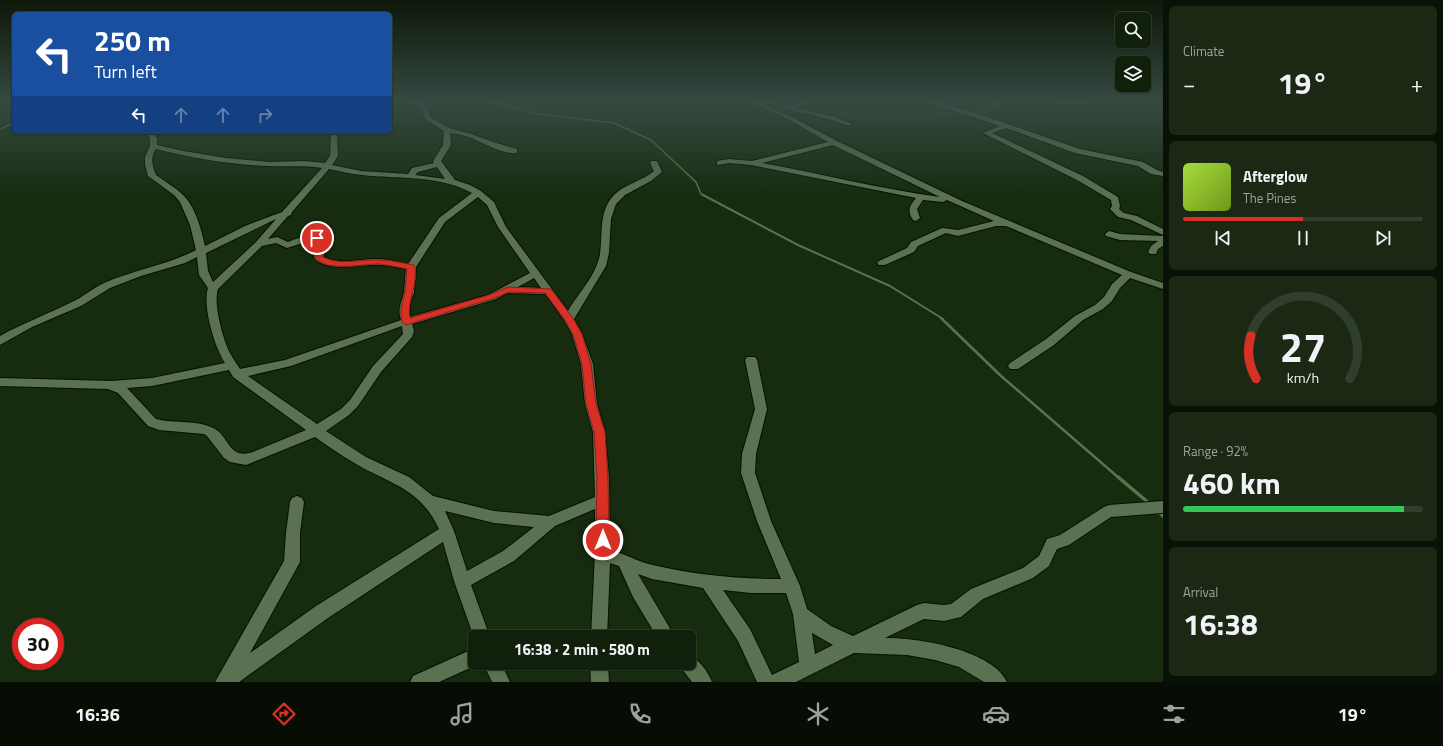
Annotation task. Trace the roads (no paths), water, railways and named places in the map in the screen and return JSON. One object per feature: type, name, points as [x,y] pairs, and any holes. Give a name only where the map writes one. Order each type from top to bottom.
[{"type":"street","points":[[447,133],[448,145],[438,158],[438,164],[452,182]]},
{"type":"street","points":[[459,133],[514,151]]},
{"type":"street","points":[[816,133],[959,203],[1128,274],[1163,286]]},
{"type":"street","points":[[986,133],[1014,147],[1041,158],[1093,185],[1115,199],[1116,206],[1114,209],[1121,215],[1134,218],[1163,232]]},
{"type":"street","points":[[1029,133],[1072,149],[1140,164],[1154,172],[1163,174]]},
{"type":"street","points":[[151,134],[154,146]]},
{"type":"street","points":[[334,134],[334,156],[328,166],[259,244],[213,288],[211,294],[212,305],[218,334],[234,370],[316,432],[361,461],[404,481],[429,501],[439,514],[447,531],[462,582],[479,630]]},
{"type":"street","points":[[752,163],[834,143]]},
{"type":"street","points":[[154,146],[183,153],[226,160],[269,164],[293,162],[328,166],[361,173],[411,176],[452,182],[478,193],[491,204],[502,227],[569,319],[577,334],[587,364],[591,404],[599,432],[603,553],[599,630]]},
{"type":"street","points":[[154,146],[148,152],[147,156],[152,176],[176,192],[184,200],[188,207],[201,250],[203,271],[213,288]]},
{"type":"street","points":[[720,163],[733,161],[752,163],[820,176],[895,193],[922,196],[959,203]]},
{"type":"street","points":[[569,319],[580,298],[599,271],[603,259],[606,240],[606,223],[610,208],[616,198],[627,189],[658,172],[654,163]]},
{"type":"street","points":[[411,176],[415,170],[438,164]]},
{"type":"street","points":[[109,385],[122,390],[152,422],[159,425],[206,430],[212,434],[223,448],[235,458],[246,460],[316,432],[345,412],[354,403],[377,369],[408,335],[404,313],[405,302],[409,293],[411,267],[442,220],[478,193]]},
{"type":"street","points":[[916,218],[912,208],[922,196]]},
{"type":"street","points":[[0,341],[28,325],[77,304],[106,286],[138,274],[188,259],[201,250],[266,220],[288,213]]},
{"type":"street","points":[[882,263],[911,250],[914,244],[945,230],[951,230],[958,233],[996,223],[1002,224]]},
{"type":"street","points":[[1109,234],[1120,237],[1162,241]]},
{"type":"street","points":[[259,244],[277,240],[287,245],[306,239],[317,238],[319,258],[325,261],[341,264],[380,262],[411,267]]},
{"type":"street","points":[[1152,252],[1154,248],[1162,241]]},
{"type":"street","points":[[0,382],[109,385],[152,382],[287,363],[378,330],[485,299],[508,290],[522,280],[535,274]]},
{"type":"street","points":[[1014,366],[1050,342],[1079,318],[1099,307],[1108,300],[1116,286],[1128,274]]},
{"type":"street","points":[[508,290],[548,290]]},
{"type":"street","points":[[751,360],[760,400],[760,409],[749,454],[748,473],[764,521],[792,586],[801,614],[808,668]]},
{"type":"street","points":[[462,582],[489,569],[509,557],[550,522],[602,500]]},
{"type":"street","points":[[429,501],[494,517],[550,522]]},
{"type":"street","points":[[225,682],[292,562],[293,533],[297,502]]},
{"type":"street","points":[[777,682],[917,613],[924,611],[944,613],[955,611],[977,594],[1028,573],[1044,560],[1052,544],[1064,540],[1109,511],[1163,507]]},
{"type":"street","points":[[225,682],[322,612],[447,531]]},
{"type":"street","points":[[603,553],[652,572],[706,581],[751,586],[792,586]]},
{"type":"street","points":[[625,562],[639,592],[663,630]]},
{"type":"street","points":[[706,581],[744,635],[766,682]]},
{"type":"street","points":[[801,614],[833,638],[854,645],[912,647],[941,652],[968,661],[998,682]]},
{"type":"street","points":[[419,682],[468,660]]},
{"type":"street","points":[[495,670],[501,682]]},
{"type":"street","points":[[599,670],[600,682]]},
{"type":"street","points":[[694,670],[703,682]]},
{"type":"waterway","points":[[635,133],[651,140],[696,182],[701,194],[703,195]]},
{"type":"waterway","points":[[703,195],[798,245],[890,286],[943,319]]},
{"type":"waterway","points":[[941,318],[1001,376],[1119,478]]},
{"type":"waterway","points":[[1118,477],[1150,504]]},
{"type":"waterway","points":[[1158,511],[1163,516]]}]
